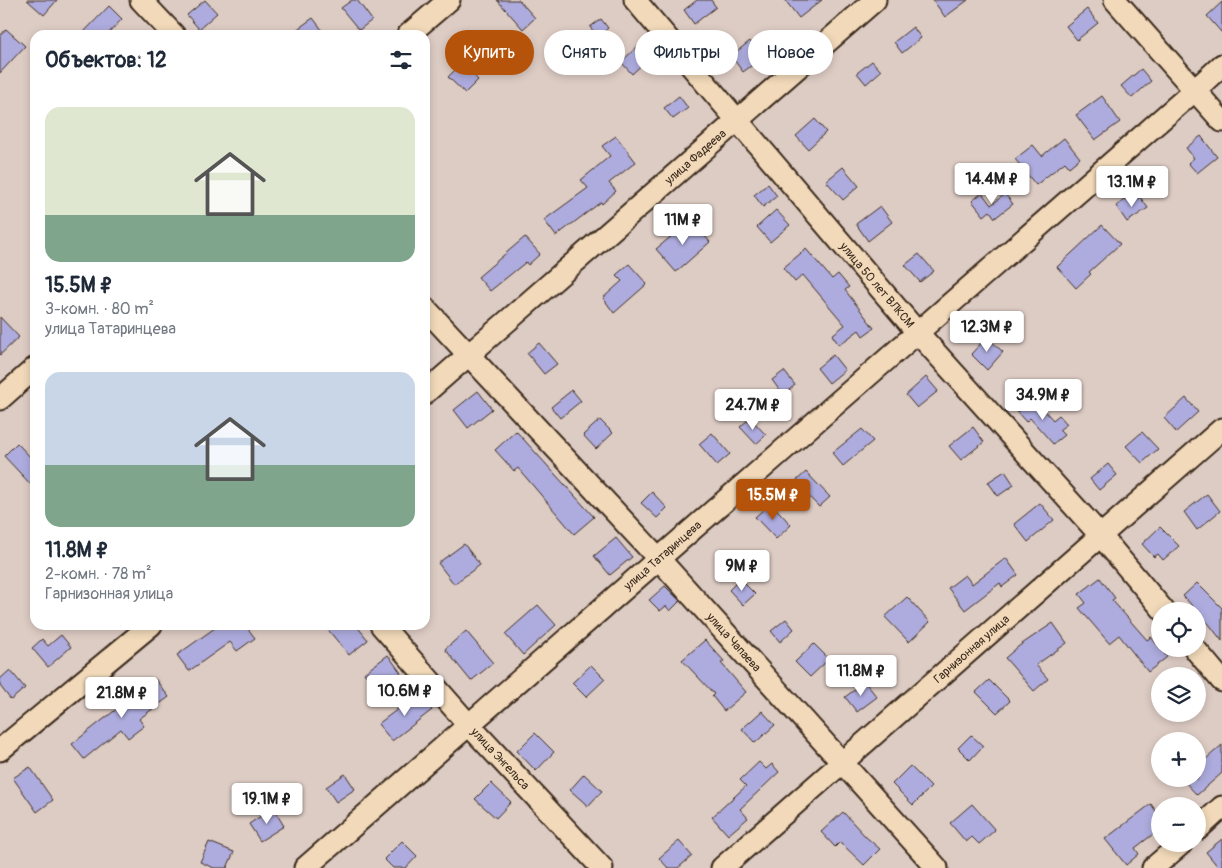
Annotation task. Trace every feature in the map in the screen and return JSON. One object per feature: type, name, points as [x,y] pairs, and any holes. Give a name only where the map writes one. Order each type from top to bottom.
[{"type":"street","points":[[141,0],[169,30]]},
{"type":"street","points":[[414,30],[449,0]]},
{"type":"street","name":"улица 50 лет ВЛКСМ","points":[[635,0],[918,332],[1101,536],[1156,602]]},
{"type":"street","name":"улица Фадеева","points":[[430,389],[875,0]]},
{"type":"street","points":[[1115,0],[1222,121]]},
{"type":"street","name":"улица Татаринцева","points":[[305,868],[1195,90],[1222,64]]},
{"type":"street","name":"улица Чапаева","points":[[430,314],[659,558],[937,868]]},
{"type":"street","points":[[0,399],[30,372]]},
{"type":"street","name":"Гарнизонная улица","points":[[722,868],[1222,429]]},
{"type":"street","points":[[0,750],[145,630]]},
{"type":"street","name":"улица Энгельса","points":[[385,630],[468,724],[602,868]]},
{"type":"street","points":[[1202,657],[1222,682]]},
{"type":"street","points":[[1206,822],[1222,807]]},
{"type":"street","points":[[1153,868],[1171,852]]},
{"type":"building","points":[[27,0],[57,0],[44,15]]},
{"type":"building","points":[[205,0],[217,13],[199,29],[187,15]]},
{"type":"building","points":[[352,0],[357,0],[372,20],[359,30],[341,8]]},
{"type":"building","points":[[497,0],[519,0],[535,18],[523,29]]},
{"type":"building","points":[[697,0],[711,0],[716,7],[694,24],[684,10]]},
{"type":"building","points":[[785,0],[822,0],[799,18]]},
{"type":"building","points":[[933,0],[968,0],[945,17]]},
{"type":"building","points":[[1222,2],[1222,33],[1207,16]]},
{"type":"building","points":[[109,6],[122,19],[112,30],[86,30]]},
{"type":"building","points":[[1087,9],[1098,23],[1077,40],[1066,26]]},
{"type":"building","points":[[313,18],[322,30],[296,30]]},
{"type":"building","points":[[601,19],[608,28],[606,30],[592,30],[590,27]]},
{"type":"building","points":[[913,27],[921,38],[902,53],[894,42]]},
{"type":"building","points":[[6,29],[25,46],[0,73],[0,36]]},
{"type":"building","points":[[748,43],[748,68],[743,72],[738,65],[738,50]]},
{"type":"building","points":[[635,49],[635,71],[632,74],[625,66],[625,58]]},
{"type":"building","points":[[872,61],[881,71],[866,84],[857,73]]},
{"type":"building","points":[[1141,69],[1151,81],[1132,98],[1121,86]]},
{"type":"building","points":[[450,75],[473,75],[478,80],[465,93],[448,77]]},
{"type":"building","points":[[679,96],[688,108],[673,119],[664,108]]},
{"type":"building","points":[[1102,96],[1120,122],[1095,140],[1076,115]]},
{"type":"building","points":[[815,119],[826,132],[808,149],[796,136]]},
{"type":"building","points":[[616,136],[636,162],[609,183],[616,191],[602,204],[601,202],[556,236],[544,220],[588,188],[581,180],[610,156],[602,146]]},
{"type":"building","points":[[1201,136],[1217,157],[1197,173],[1188,163],[1194,158],[1186,148]]},
{"type":"building","points":[[1064,138],[1080,158],[1069,167],[1065,162],[1036,185],[1015,159],[1033,145],[1042,156]]},
{"type":"building","points":[[843,167],[859,186],[843,200],[826,181]]},
{"type":"building","points":[[768,184],[777,196],[763,207],[754,195]]},
{"type":"building","points":[[982,193],[991,205],[1005,194],[1013,204],[995,218],[990,211],[984,216],[972,201]]},
{"type":"building","points":[[1128,197],[1132,202],[1140,197],[1148,208],[1127,222],[1116,206]]},
{"type":"building","points":[[880,206],[892,222],[868,241],[856,224]]},
{"type":"building","points":[[776,210],[790,225],[770,242],[757,227]]},
{"type":"building","points":[[691,220],[710,242],[676,272],[656,249]]},
{"type":"building","points":[[1102,225],[1120,244],[1089,272],[1091,274],[1076,288],[1057,267]]},
{"type":"building","points":[[525,237],[540,254],[528,265],[526,262],[490,291],[478,277]]},
{"type":"building","points":[[806,249],[832,279],[838,274],[849,287],[845,290],[874,328],[863,336],[859,330],[839,345],[832,335],[845,325],[803,275],[795,282],[783,268]]},
{"type":"building","points":[[919,254],[934,271],[920,282],[905,265]]},
{"type":"building","points":[[629,264],[647,284],[614,313],[603,298],[622,281],[616,275]]},
{"type":"building","points":[[0,317],[19,337],[0,355]]},
{"type":"building","points":[[987,337],[1003,352],[987,370],[971,354]]},
{"type":"building","points":[[539,343],[557,364],[544,374],[527,353]]},
{"type":"building","points":[[833,355],[845,370],[829,383],[817,368]]},
{"type":"building","points":[[784,371],[795,385],[783,395],[772,380]]},
{"type":"building","points":[[926,377],[938,391],[917,408],[906,395]]},
{"type":"building","points":[[572,390],[581,401],[560,418],[551,407]]},
{"type":"building","points":[[478,391],[492,409],[468,428],[454,410]]},
{"type":"building","points":[[1033,398],[1053,420],[1059,415],[1067,424],[1059,430],[1064,435],[1053,444],[1030,418],[1026,422],[1017,412]]},
{"type":"building","points":[[1186,398],[1198,412],[1176,432],[1164,418]]},
{"type":"building","points":[[750,418],[766,435],[756,444],[740,427]]},
{"type":"building","points":[[600,420],[613,433],[596,449],[583,435]]},
{"type":"building","points":[[973,427],[984,442],[961,460],[949,446]]},
{"type":"building","points":[[862,429],[873,441],[843,466],[832,453]]},
{"type":"building","points":[[516,431],[594,517],[574,534],[518,468],[514,471],[495,450]]},
{"type":"building","points":[[1142,432],[1158,449],[1142,463],[1126,446]]},
{"type":"building","points":[[712,433],[730,454],[717,465],[699,444]]},
{"type":"building","points":[[17,443],[30,457],[30,484],[4,456]]},
{"type":"building","points":[[1108,464],[1117,475],[1099,490],[1090,479]]},
{"type":"building","points":[[1005,471],[1014,485],[998,496],[988,482]]},
{"type":"building","points":[[806,472],[830,497],[819,507],[795,482]]},
{"type":"building","points":[[652,492],[667,508],[657,518],[641,503]]},
{"type":"building","points":[[1207,494],[1220,511],[1197,530],[1184,512]]},
{"type":"building","points":[[771,503],[791,525],[776,539],[755,517]]},
{"type":"building","points":[[1040,503],[1054,520],[1028,542],[1014,524]]},
{"type":"building","points":[[1160,527],[1179,546],[1163,560],[1158,554],[1154,557],[1142,544]]},
{"type":"building","points":[[616,538],[632,557],[610,575],[594,556]]},
{"type":"building","points":[[464,544],[480,565],[454,584],[438,563]]},
{"type":"building","points":[[1006,558],[1018,575],[1002,587],[1000,583],[965,610],[948,588],[965,575],[972,584]]},
{"type":"building","points":[[1100,578],[1115,598],[1112,600],[1147,640],[1151,637],[1151,657],[1167,657],[1154,667],[1151,667],[1148,672],[1119,635],[1109,643],[1079,608],[1086,603],[1079,594]]},
{"type":"building","points":[[740,579],[755,594],[743,605],[729,590]]},
{"type":"building","points":[[1197,583],[1222,608],[1222,641],[1206,621],[1206,602],[1189,602],[1183,596]]},
{"type":"building","points":[[665,586],[680,601],[670,611],[666,606],[660,611],[649,600]]},
{"type":"building","points":[[907,597],[930,622],[909,642],[885,617]]},
{"type":"building","points":[[538,605],[556,625],[523,655],[505,634]]},
{"type":"building","points":[[786,619],[794,629],[780,642],[771,631]]},
{"type":"building","points":[[1053,623],[1067,643],[1036,665],[1048,679],[1034,691],[1005,658]]},
{"type":"building","points":[[212,630],[249,630],[255,638],[237,651],[230,642],[189,671],[177,655]]},
{"type":"building","points":[[328,630],[360,630],[368,640],[349,655]]},
{"type":"building","points":[[466,631],[493,663],[471,681],[445,649]]},
{"type":"building","points":[[61,635],[71,647],[48,667],[32,648],[42,639],[48,646]]},
{"type":"building","points":[[705,640],[724,661],[721,663],[746,692],[724,711],[712,696],[714,694],[682,660]]},
{"type":"building","points":[[814,644],[829,659],[810,677],[795,662]]},
{"type":"building","points":[[388,655],[401,673],[378,691],[364,673]]},
{"type":"building","points":[[591,665],[605,679],[586,697],[572,683]]},
{"type":"building","points":[[10,670],[25,688],[11,700],[0,686],[0,679]]},
{"type":"building","points":[[155,679],[169,697],[139,719],[144,726],[128,738],[121,729],[84,759],[72,744]]},
{"type":"building","points":[[989,680],[1010,701],[997,713],[976,692]]},
{"type":"building","points":[[865,682],[877,697],[857,712],[845,697]]},
{"type":"building","points":[[419,693],[432,710],[392,741],[378,724]]},
{"type":"building","points":[[762,711],[775,725],[755,743],[742,729]]},
{"type":"building","points":[[535,733],[554,752],[536,771],[517,751]]},
{"type":"building","points":[[971,735],[983,746],[970,760],[958,748]]},
{"type":"building","points":[[1222,745],[1222,773],[1197,795],[1190,787],[1206,787],[1206,759]]},
{"type":"building","points":[[759,762],[766,769],[772,764],[779,772],[740,809],[748,818],[728,835],[712,817],[746,786],[740,780]]},
{"type":"building","points":[[910,766],[931,787],[913,805],[892,784]]},
{"type":"building","points":[[30,767],[53,800],[37,812],[13,778]]},
{"type":"building","points":[[345,774],[355,789],[336,802],[326,787]]},
{"type":"building","points":[[584,774],[602,791],[588,806],[570,790]]},
{"type":"building","points":[[491,783],[511,802],[496,818],[475,799]]},
{"type":"building","points":[[972,804],[995,830],[979,844],[972,837],[966,842],[950,823]]},
{"type":"building","points":[[1151,804],[1151,836],[1135,848],[1139,854],[1126,865],[1105,839]]},
{"type":"building","points":[[273,808],[284,826],[260,841],[249,824]]},
{"type":"building","points":[[843,812],[880,849],[864,865],[840,842],[835,847],[821,832]]},
{"type":"building","points":[[1222,839],[1222,868],[1219,868],[1206,852]]},
{"type":"building","points":[[402,841],[417,856],[406,868],[393,868],[384,859]]},
{"type":"building","points":[[679,841],[692,856],[678,868],[668,868],[659,858]]},
{"type":"building","points":[[209,842],[234,852],[227,868],[214,868],[200,862]]}]
